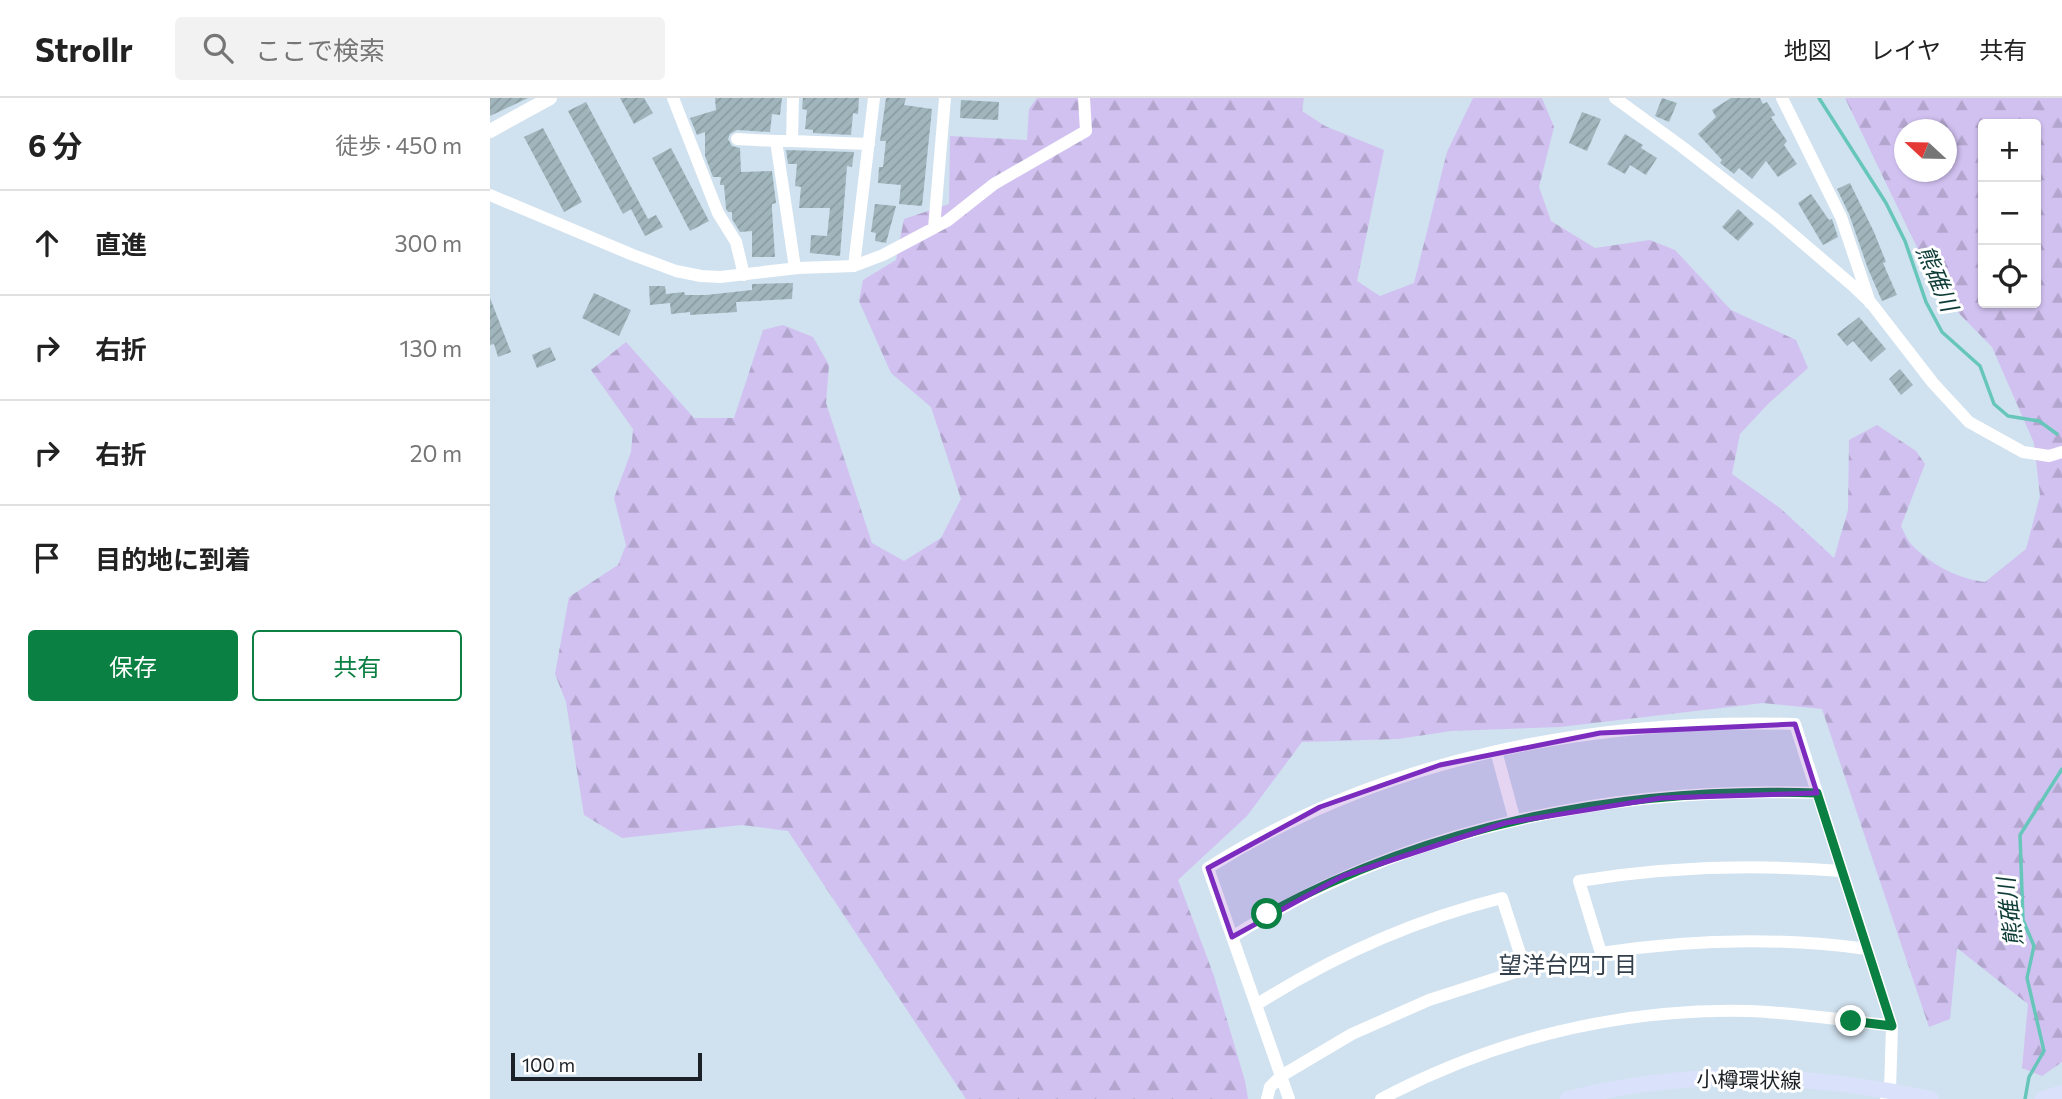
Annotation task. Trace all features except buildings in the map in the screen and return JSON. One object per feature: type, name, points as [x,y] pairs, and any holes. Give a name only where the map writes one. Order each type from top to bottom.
[{"type":"main road","name":"小樽環状線","points":[[1568,1099],[1651,1082],[1697,1077],[1750,1076],[1794,1078],[1888,1095],[1931,1099]]},
{"type":"main road","points":[[2042,1099],[2062,1093]]},
{"type":"street","points":[[490,131],[550,98]]},
{"type":"street","points":[[673,98],[718,213],[736,242],[744,275]]},
{"type":"street","points":[[792,141],[793,98]]},
{"type":"street","points":[[853,266],[874,98]]},
{"type":"street","points":[[934,229],[945,98]]},
{"type":"street","points":[[490,195],[676,271],[701,276],[853,266],[883,255],[934,229],[994,184],[1086,131],[1084,98]]},
{"type":"street","points":[[1615,98],[1775,219],[1871,303],[1933,383],[1969,422],[2023,452],[2049,456],[2062,452]]},
{"type":"street","points":[[1782,98],[1841,217],[1871,303]]},
{"type":"street","points":[[737,139],[869,144]]},
{"type":"street","points":[[776,141],[795,268]]},
{"type":"street","points":[[1289,1099],[1208,868],[1262,835],[1320,807],[1400,777],[1496,751],[1561,738],[1637,729],[1739,723],[1795,724],[1892,1026],[1888,1095]]},
{"type":"street","points":[[1496,751],[1515,821]]},
{"type":"street","points":[[1232,937],[1267,914],[1343,876],[1423,846],[1515,821],[1584,807],[1661,797],[1752,792],[1817,793]]},
{"type":"street","points":[[1842,872],[1777,867],[1709,868],[1635,873],[1579,881],[1601,953],[1666,944],[1740,940],[1808,942],[1867,950]]},
{"type":"street","points":[[1256,1005],[1327,963],[1365,945],[1442,915],[1502,898],[1525,970],[1469,986],[1390,1016],[1352,1034],[1281,1076],[1270,1087],[1266,1099]]},
{"type":"street","points":[[1381,1099],[1451,1065],[1489,1051],[1563,1029],[1626,1018],[1675,1013],[1748,1012],[1818,1016],[1892,1026]]},
{"type":"highlighted area","points":[[1795,724],[1817,793],[1661,798],[1505,823],[1343,876],[1232,937],[1208,868],[1320,807],[1440,765],[1600,733]]},
{"type":"green space","points":[[1037,98],[1304,98],[1302,111],[1325,126],[1384,150],[1357,281],[1380,296],[1414,283],[1447,152],[1473,98],[1542,98],[1554,127],[1539,187],[1551,221],[1595,248],[1650,240],[1675,250],[1731,310],[1796,340],[1808,368],[1740,434],[1732,474],[1780,508],[1834,558],[1848,510],[1849,440],[1877,425],[1916,451],[1925,464],[1901,526],[1909,541],[1928,559],[1946,570],[1985,582],[2026,549],[2040,496],[2034,443],[1992,347],[1939,293],[1845,98],[2062,98],[2062,1062],[2042,1076],[2022,1068],[2028,1004],[1957,948],[1950,1019],[1929,1027],[1822,709],[1763,703],[1560,727],[1451,731],[1398,739],[1302,742],[1247,816],[1178,880],[1214,976],[1248,1099],[966,1099],[788,831],[742,825],[622,838],[584,815],[566,702],[555,674],[569,597],[618,565],[626,545],[614,498],[631,452],[633,429],[591,370],[626,342],[694,418],[734,418],[763,330],[783,325],[813,337],[829,365],[826,403],[872,543],[904,561],[941,538],[961,499],[931,407],[891,373],[859,301],[863,280],[896,260],[904,219],[949,204],[950,136],[1027,140],[1029,109]]},
{"type":"waterway","name":"熊碓川","points":[[1819,98],[1886,203],[1905,241],[1926,302],[1942,332],[1980,366],[1994,404],[2008,416],[2039,421],[2057,434]]},
{"type":"waterway","name":"熊碓川","points":[[2025,1099],[2029,1077],[2044,1051],[2027,978],[2034,946],[2023,920],[2020,835],[2062,769]]},
{"type":"district","name":"望洋台四丁目","points":[[1568,964]]},
{"type":"route","points":[[1267,914],[1343,876],[1383,860],[1505,823],[1584,807],[1661,797],[1762,792],[1817,793],[1892,1026],[1851,1021]]}]
